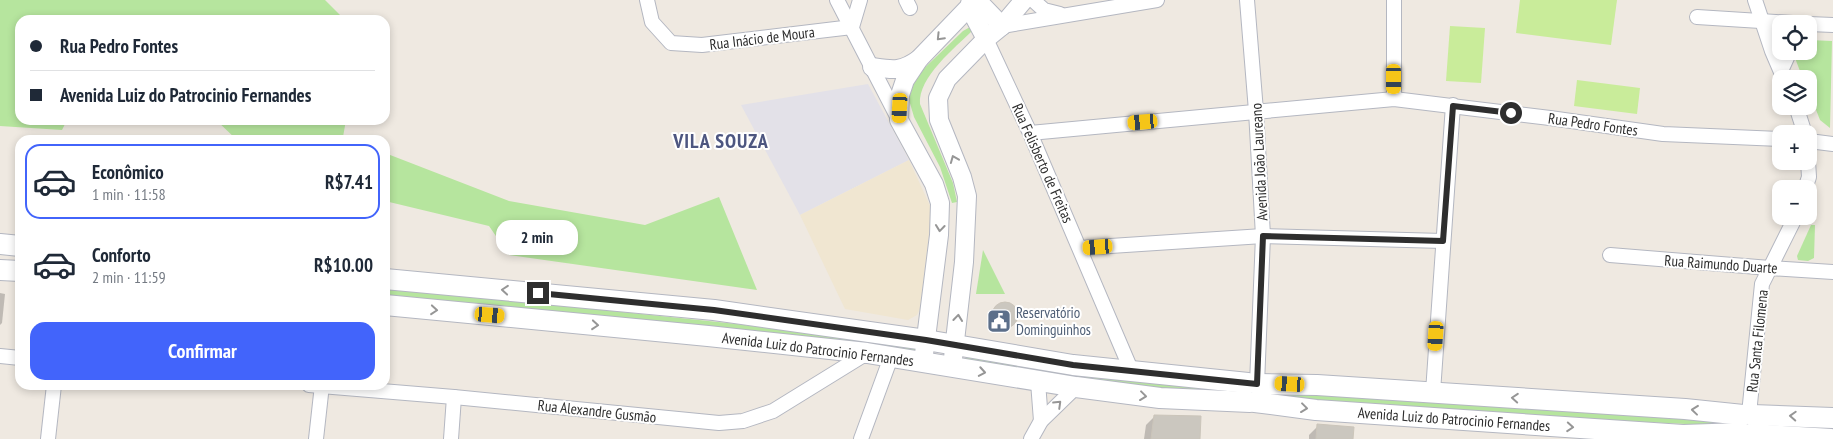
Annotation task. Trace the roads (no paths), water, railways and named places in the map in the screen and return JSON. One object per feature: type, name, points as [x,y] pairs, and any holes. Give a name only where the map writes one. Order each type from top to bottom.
[{"type":"main road","points":[[0,244],[15,246]]},
{"type":"main road","points":[[0,270],[15,272]]},
{"type":"main road","name":"Avenida Luiz do Patrocinio Fernandes","points":[[390,279],[705,309],[926,340],[1252,393],[1316,410],[1683,435],[1747,422],[1833,418]]},
{"type":"main road","name":"Avenida Luiz do Patrocinio Fernandes","points":[[390,305],[866,353],[1076,388],[1160,398],[1252,393],[1317,385],[1432,392],[1685,409],[1830,439]]},
{"type":"street","name":"Rua Inácio de Moura","points":[[647,0],[652,22],[672,43],[702,45],[852,27]]},
{"type":"street","points":[[837,0],[934,184],[940,203],[941,216],[923,362]]},
{"type":"street","points":[[852,27],[860,0]]},
{"type":"street","points":[[952,367],[964,262],[967,196],[962,177],[939,120],[938,98],[947,79],[986,39],[1002,26],[1024,0]]},
{"type":"street","points":[[1033,0],[1044,10],[1063,15]]},
{"type":"street","points":[[973,2],[1002,26],[1157,0]]},
{"type":"street","name":"Avenida João Laureano","points":[[1247,0],[1263,236],[1252,393]]},
{"type":"street","points":[[1394,0],[1394,99]]},
{"type":"street","points":[[1756,0],[1780,70]]},
{"type":"street","points":[[973,2],[986,39]]},
{"type":"street","points":[[899,120],[900,95],[905,80],[919,59],[973,2]]},
{"type":"street","points":[[1697,18],[1772,22]]},
{"type":"street","points":[[1817,25],[1833,25]]},
{"type":"street","name":"Rua Felisberto de Freitas","points":[[986,39],[1030,133],[1132,372]]},
{"type":"street","points":[[872,67],[895,70],[908,67],[919,59]]},
{"type":"street","name":"Rua Pedro Fontes","points":[[1030,133],[1394,99],[1663,134],[1772,140]]},
{"type":"street","points":[[1432,392],[1453,106]]},
{"type":"street","points":[[1817,142],[1833,144]]},
{"type":"street","name":"Rua Santa Filomena","points":[[1747,422],[1762,284],[1792,225]]},
{"type":"street","points":[[1080,248],[1263,236],[1443,241]]},
{"type":"street","name":"Rua Raimundo Duarte","points":[[1610,255],[1833,272]]},
{"type":"street","points":[[936,260],[964,262]]},
{"type":"street","name":"Rua Alexandre Gusmão","points":[[374,390],[719,423],[743,421],[773,411],[866,353]]},
{"type":"street","points":[[0,356],[15,358]]},
{"type":"street","points":[[861,439],[892,357]]},
{"type":"street","points":[[1038,382],[1041,420]]},
{"type":"street","points":[[1031,439],[1041,420],[1076,388]]},
{"type":"street","points":[[48,439],[53,390]]},
{"type":"street","points":[[316,439],[317,390]]},
{"type":"street","points":[[451,439],[454,397]]},
{"type":"place","name":"Reservatório Dominguinhos","points":[[999,321]]},
{"type":"district","name":"VILA SOUZA","points":[[721,141]]}]
